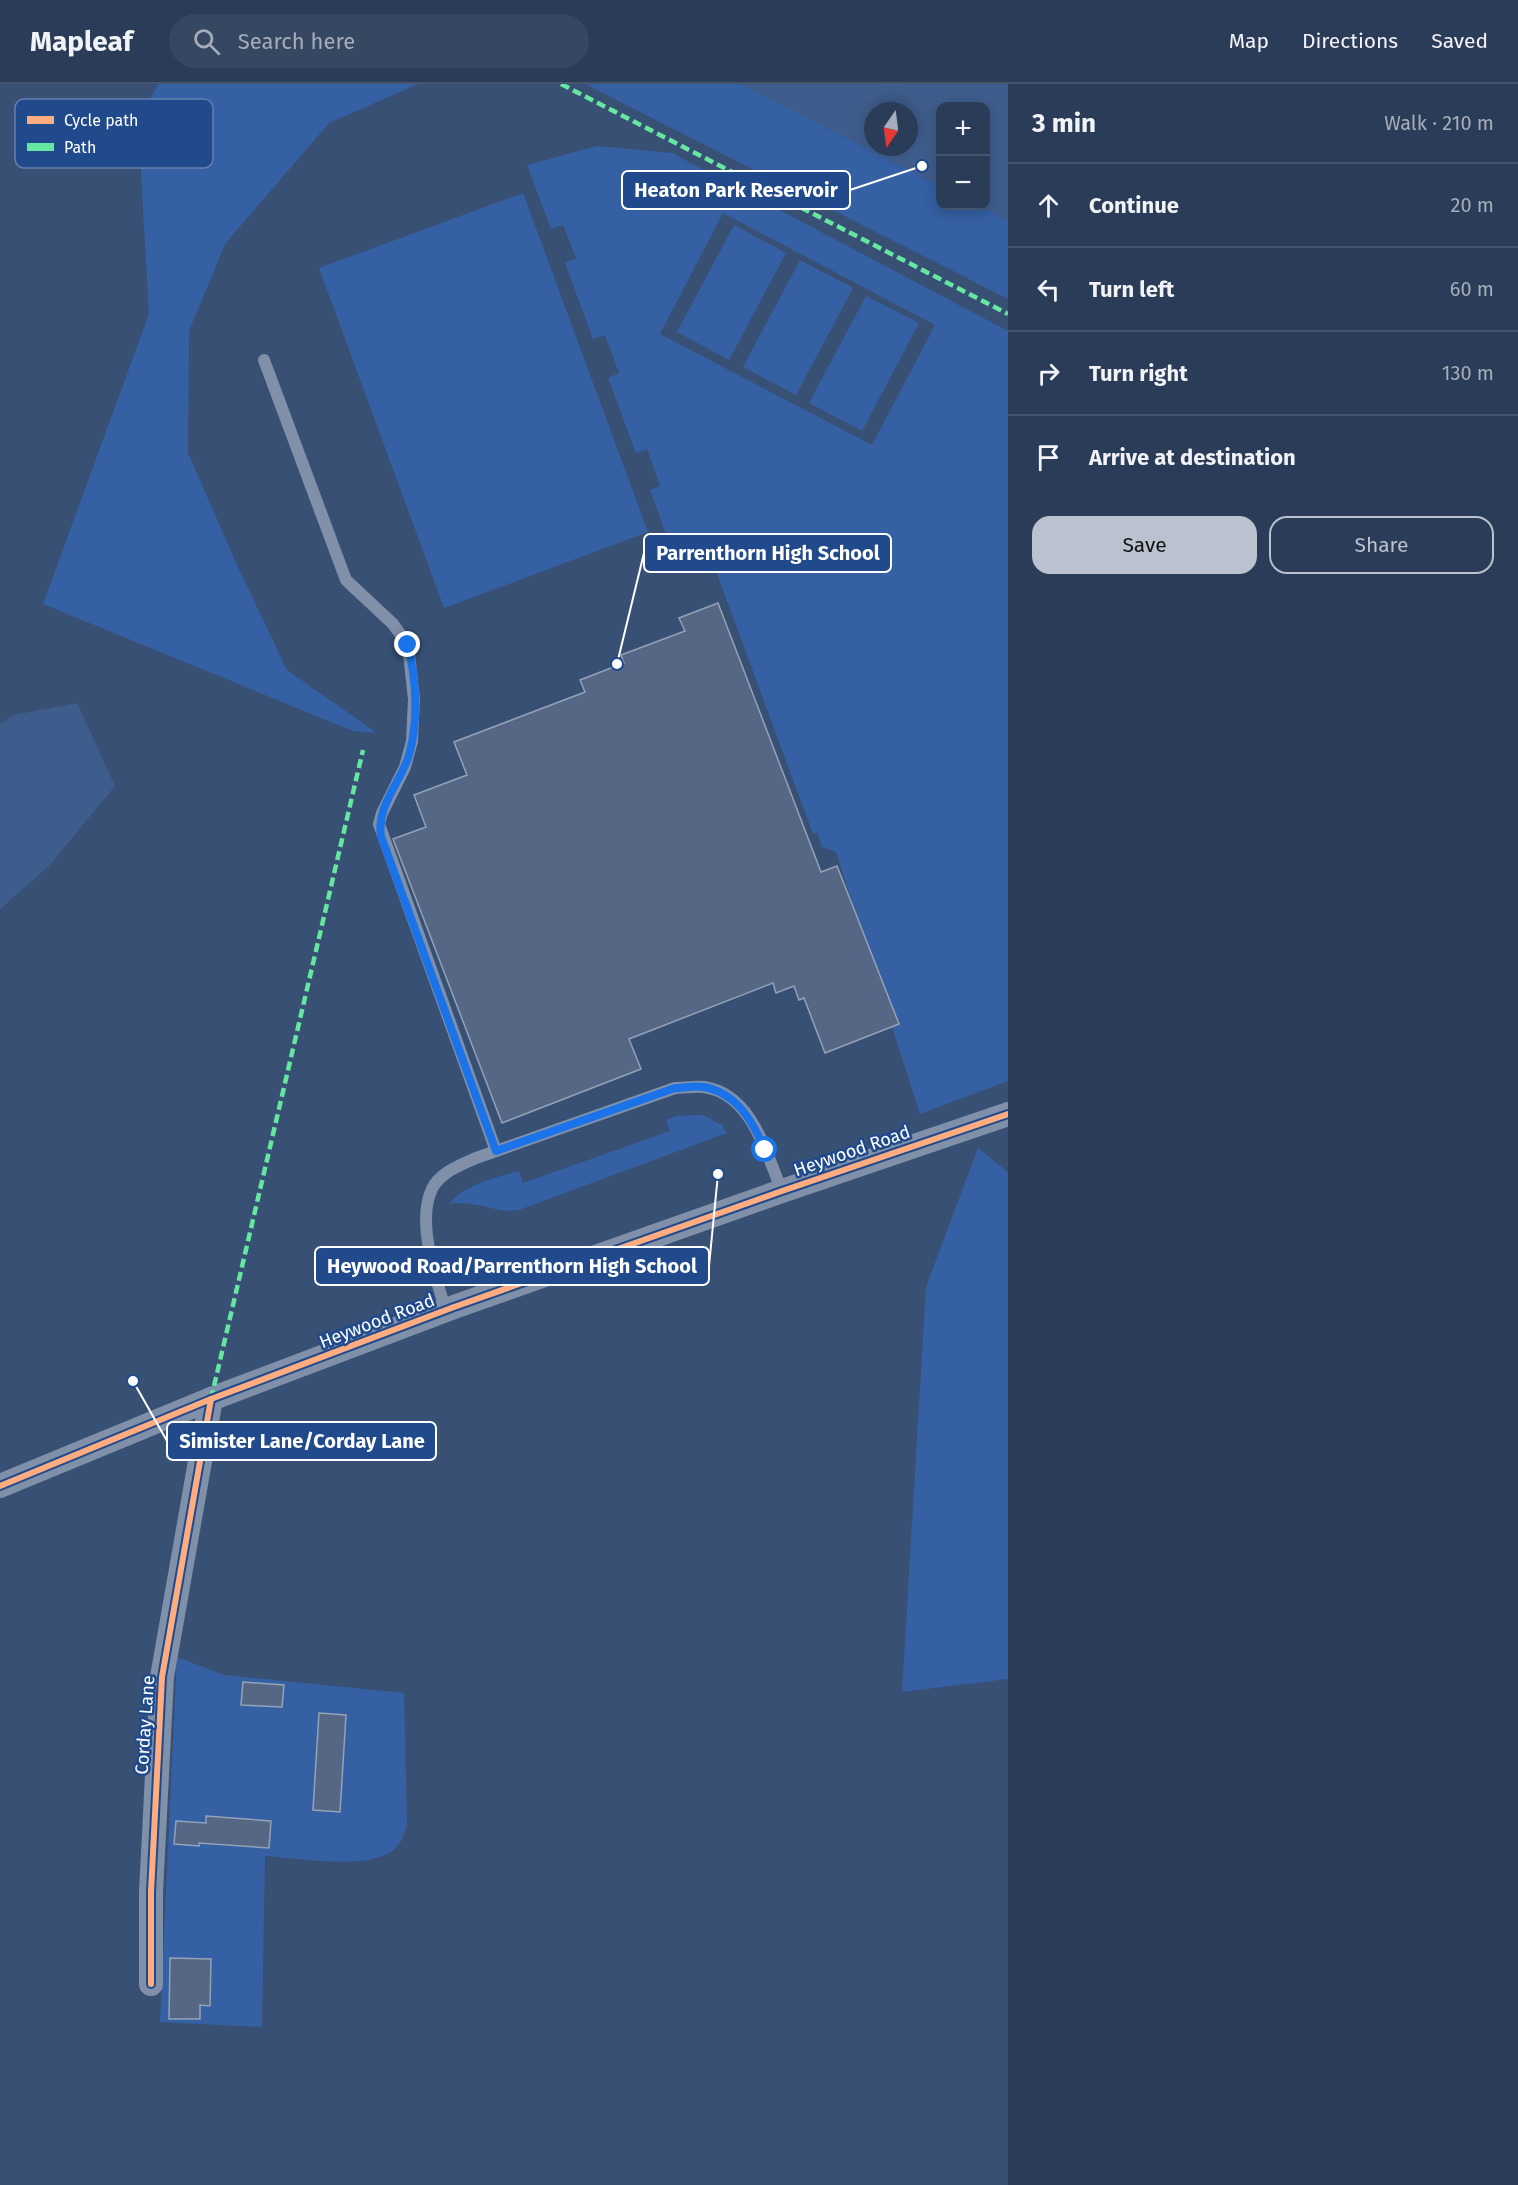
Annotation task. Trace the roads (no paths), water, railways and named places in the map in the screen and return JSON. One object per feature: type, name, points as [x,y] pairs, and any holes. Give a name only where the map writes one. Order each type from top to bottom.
[{"type":"street","name":"Heywood Road","points":[[0,1486],[210,1399],[446,1311],[782,1191],[1008,1114]]},
{"type":"street","name":"Corday Lane","points":[[151,1984],[151,1892],[162,1677],[210,1399]]},
{"type":"lane","points":[[264,360],[346,580],[393,624],[408,645],[414,690],[412,741],[405,767],[382,813],[379,825],[381,836],[496,1151]]},
{"type":"lane","points":[[446,1311],[432,1268],[427,1214],[432,1189],[449,1170],[496,1151],[675,1088],[705,1087],[732,1100],[748,1115],[782,1191]]},
{"type":"place","name":"Heaton Park Reservoir","points":[[922,166]]},
{"type":"place","name":"Parrenthorn High School","points":[[617,664]]},
{"type":"place","name":"Heywood Road/Parrenthorn High School","points":[[718,1174]]},
{"type":"place","name":"Simister Lane/Corday Lane","points":[[133,1381]]}]
